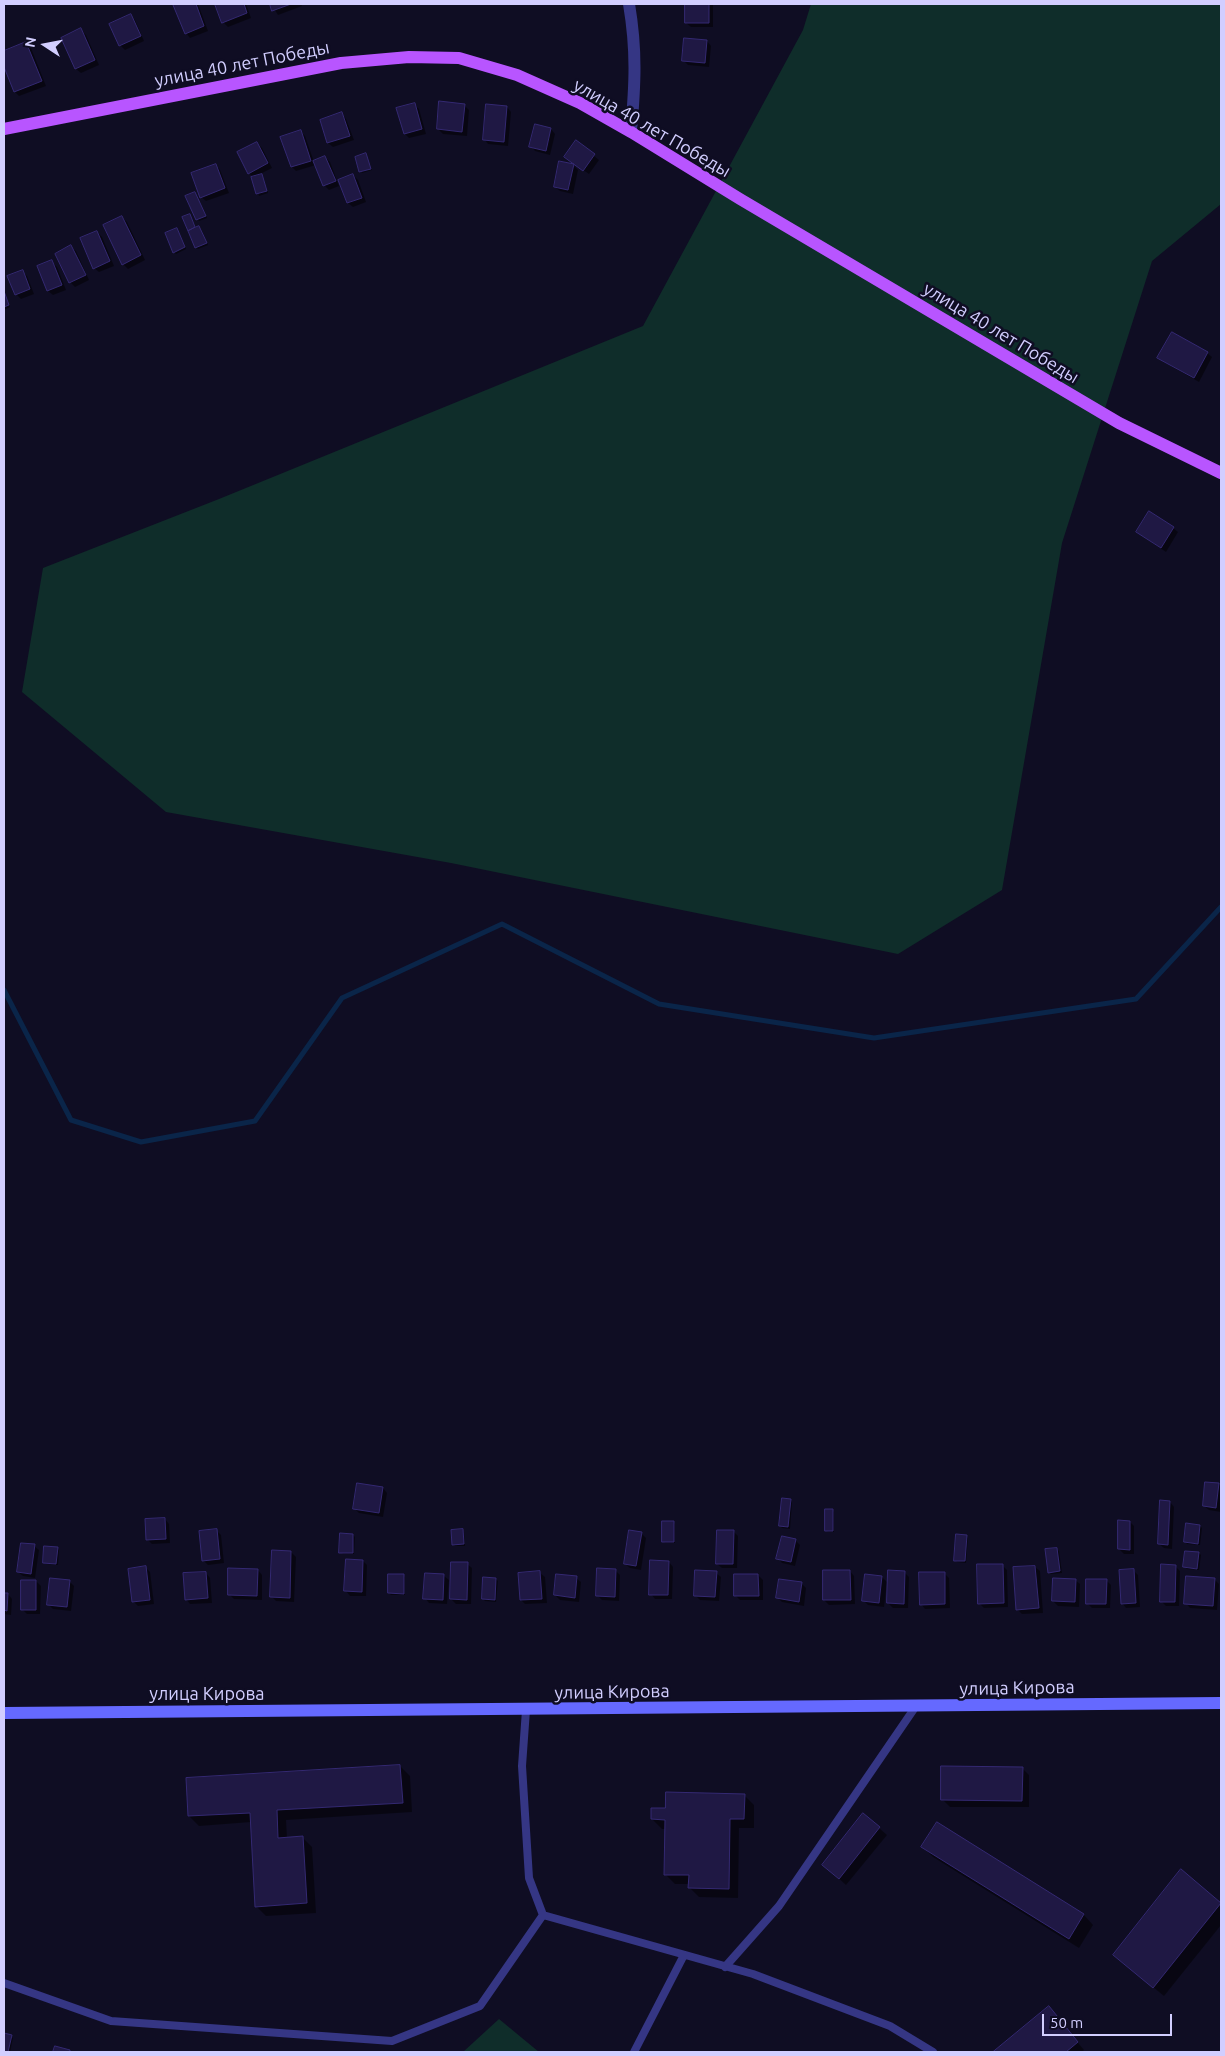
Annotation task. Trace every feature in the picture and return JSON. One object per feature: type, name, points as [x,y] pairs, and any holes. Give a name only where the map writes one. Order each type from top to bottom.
[{"type":"main road","name":"улица 40 лет Победы","points":[[4,129],[342,63],[409,57],[459,58],[517,75],[580,103],[1119,423],[1221,473]]},
{"type":"street","points":[[630,4],[635,39],[636,78],[631,132]]},
{"type":"street","name":"улица Кирова","points":[[4,1713],[1221,1704]]},
{"type":"lane","points":[[725,1967],[779,1906],[916,1706]]},
{"type":"lane","points":[[526,1710],[522,1766],[529,1878],[543,1915]]},
{"type":"lane","points":[[543,1915],[752,1974],[890,2026],[933,2052]]},
{"type":"lane","points":[[4,1983],[111,2021],[392,2041],[480,2006],[543,1915]]},
{"type":"lane","points":[[634,2052],[684,1955]]},
{"type":"green space","points":[[811,4],[1221,4],[1221,204],[1152,261],[1062,543],[1002,890],[898,954],[451,863],[166,812],[22,692],[43,568],[219,499],[643,326],[803,30]]},
{"type":"green space","points":[[499,2019],[539,2052],[463,2052]]},
{"type":"building","points":[[196,4],[204,26],[185,34],[173,5]]},
{"type":"building","points":[[215,4],[244,4],[247,13],[222,23]]},
{"type":"building","points":[[270,4],[291,4],[272,11]]},
{"type":"building","points":[[685,4],[709,4],[709,23],[685,23]]},
{"type":"building","points":[[131,14],[141,36],[119,46],[109,24]]},
{"type":"building","points":[[81,28],[95,60],[75,69],[61,38]]},
{"type":"building","points":[[684,38],[707,40],[705,63],[682,61]]},
{"type":"building","points":[[26,42],[42,81],[14,92],[4,67],[4,51]]},
{"type":"building","points":[[439,101],[465,104],[462,132],[437,129]]},
{"type":"building","points":[[415,103],[422,129],[404,134],[396,108]]},
{"type":"building","points":[[486,104],[507,106],[504,142],[483,140]]},
{"type":"building","points":[[342,112],[350,136],[327,143],[320,120]]},
{"type":"building","points":[[535,124],[551,128],[546,151],[529,147]]},
{"type":"building","points":[[301,130],[311,161],[291,167],[280,137]]},
{"type":"building","points":[[576,140],[595,154],[583,171],[564,157]]},
{"type":"building","points":[[257,142],[268,163],[248,174],[237,152]]},
{"type":"building","points":[[366,153],[371,169],[359,172],[355,157]]},
{"type":"building","points":[[325,156],[336,181],[323,186],[313,161]]},
{"type":"building","points":[[559,161],[574,164],[568,190],[554,187]]},
{"type":"building","points":[[216,164],[225,188],[200,198],[191,173]]},
{"type":"building","points":[[262,174],[267,191],[256,194],[251,177]]},
{"type":"building","points":[[353,174],[362,198],[347,203],[338,180]]},
{"type":"building","points":[[195,192],[206,216],[196,220],[185,196]]},
{"type":"building","points":[[190,214],[195,227],[188,231],[182,217]]},
{"type":"building","points":[[122,216],[141,255],[122,265],[103,225]]},
{"type":"building","points":[[199,226],[207,243],[195,248],[188,231]]},
{"type":"building","points":[[177,228],[185,247],[173,253],[165,233]]},
{"type":"building","points":[[97,231],[110,261],[93,269],[80,238]]},
{"type":"building","points":[[71,245],[86,275],[69,283],[55,254]]},
{"type":"building","points":[[52,260],[62,285],[47,291],[37,266]]},
{"type":"building","points":[[23,270],[30,289],[15,295],[7,276]]},
{"type":"building","points":[[4,291],[9,305],[4,307]]},
{"type":"building","points":[[1172,332],[1208,352],[1194,378],[1157,358]]},
{"type":"building","points":[[1149,511],[1174,527],[1161,548],[1136,532]]},
{"type":"building","points":[[1205,1482],[1219,1483],[1216,1508],[1203,1506]]},
{"type":"building","points":[[357,1483],[383,1487],[379,1513],[353,1509]]},
{"type":"building","points":[[782,1498],[791,1499],[788,1527],[779,1526]]},
{"type":"building","points":[[1160,1500],[1170,1501],[1168,1545],[1158,1544]]},
{"type":"building","points":[[825,1509],[833,1509],[833,1531],[825,1531]]},
{"type":"building","points":[[165,1518],[166,1539],[146,1540],[145,1519]]},
{"type":"building","points":[[1118,1520],[1130,1521],[1130,1550],[1118,1549]]},
{"type":"building","points":[[662,1521],[674,1521],[674,1542],[662,1542]]},
{"type":"building","points":[[1186,1523],[1200,1525],[1198,1544],[1184,1542]]},
{"type":"building","points":[[217,1529],[220,1559],[202,1561],[199,1531]]},
{"type":"building","points":[[463,1529],[464,1544],[452,1545],[451,1530]]},
{"type":"building","points":[[629,1530],[642,1532],[636,1566],[624,1564]]},
{"type":"building","points":[[717,1530],[734,1530],[733,1564],[716,1564]]},
{"type":"building","points":[[340,1533],[353,1534],[353,1553],[339,1553]]},
{"type":"building","points":[[956,1534],[967,1535],[965,1561],[954,1561]]},
{"type":"building","points":[[782,1536],[796,1539],[791,1562],[776,1559]]},
{"type":"building","points":[[21,1543],[35,1544],[31,1574],[17,1572]]},
{"type":"building","points":[[44,1546],[58,1547],[56,1564],[43,1563]]},
{"type":"building","points":[[1057,1548],[1060,1571],[1048,1573],[1045,1549]]},
{"type":"building","points":[[272,1550],[291,1551],[290,1598],[270,1597]]},
{"type":"building","points":[[1185,1551],[1199,1552],[1197,1569],[1183,1567]]},
{"type":"building","points":[[346,1559],[363,1560],[362,1592],[344,1591]]},
{"type":"building","points":[[650,1560],[669,1561],[668,1595],[649,1595]]},
{"type":"building","points":[[451,1562],[468,1562],[467,1600],[450,1599]]},
{"type":"building","points":[[977,1564],[1003,1564],[1004,1603],[978,1604]]},
{"type":"building","points":[[1161,1564],[1176,1565],[1175,1602],[1160,1602]]},
{"type":"building","points":[[146,1566],[150,1600],[132,1602],[128,1569]]},
{"type":"building","points":[[1035,1566],[1039,1608],[1016,1610],[1013,1567]]},
{"type":"building","points":[[228,1568],[258,1569],[257,1596],[228,1595]]},
{"type":"building","points":[[597,1568],[616,1569],[615,1597],[596,1596]]},
{"type":"building","points":[[1134,1569],[1136,1603],[1121,1604],[1119,1570]]},
{"type":"building","points":[[695,1570],[717,1571],[715,1597],[694,1596]]},
{"type":"building","points":[[823,1570],[850,1570],[851,1600],[823,1600]]},
{"type":"building","points":[[888,1570],[905,1571],[904,1604],[887,1603]]},
{"type":"building","points":[[540,1571],[542,1599],[520,1600],[518,1573]]},
{"type":"building","points":[[206,1572],[208,1598],[185,1600],[183,1573]]},
{"type":"building","points":[[919,1572],[945,1572],[945,1604],[920,1605]]},
{"type":"building","points":[[425,1573],[444,1574],[443,1600],[423,1599]]},
{"type":"building","points":[[388,1574],[404,1574],[404,1594],[388,1593]]},
{"type":"building","points":[[556,1574],[577,1576],[575,1598],[554,1595]]},
{"type":"building","points":[[734,1574],[758,1574],[759,1596],[734,1596]]},
{"type":"building","points":[[865,1574],[882,1576],[879,1603],[862,1601]]},
{"type":"building","points":[[1186,1576],[1215,1578],[1213,1606],[1184,1604]]},
{"type":"building","points":[[483,1577],[496,1578],[495,1600],[482,1599]]},
{"type":"building","points":[[50,1578],[70,1580],[67,1607],[47,1605]]},
{"type":"building","points":[[1053,1578],[1076,1579],[1075,1602],[1052,1601]]},
{"type":"building","points":[[779,1579],[802,1582],[799,1602],[776,1598]]},
{"type":"building","points":[[1086,1579],[1107,1579],[1106,1604],[1086,1604]]},
{"type":"building","points":[[21,1580],[36,1580],[36,1610],[21,1610]]},
{"type":"building","points":[[4,1593],[8,1593],[7,1611],[4,1610]]},
{"type":"building","points":[[400,1765],[403,1803],[277,1810],[278,1838],[303,1836],[307,1903],[255,1907],[250,1813],[188,1816],[186,1778]]},
{"type":"building","points":[[941,1766],[1023,1767],[1022,1801],[941,1800]]},
{"type":"building","points":[[666,1792],[745,1794],[744,1819],[730,1819],[729,1889],[688,1888],[689,1875],[664,1875],[665,1820],[651,1819],[651,1808],[665,1808]]},
{"type":"building","points":[[863,1813],[880,1827],[839,1879],[822,1865]]},
{"type":"building","points":[[937,1822],[1084,1914],[1069,1939],[921,1847]]},
{"type":"building","points":[[1181,1869],[1221,1903],[1153,1988],[1113,1955]]},
{"type":"building","points":[[1049,2006],[1078,2042],[1066,2052],[993,2052]]},
{"type":"building","points":[[4,2033],[12,2035],[8,2052],[4,2052]]},
{"type":"building","points":[[55,2046],[70,2050],[70,2052],[53,2052]]},
{"type":"waterway","points":[[4,990],[71,1120],[141,1142],[255,1121],[342,998],[502,924],[659,1004],[874,1038],[1136,999],[1221,907]]}]
